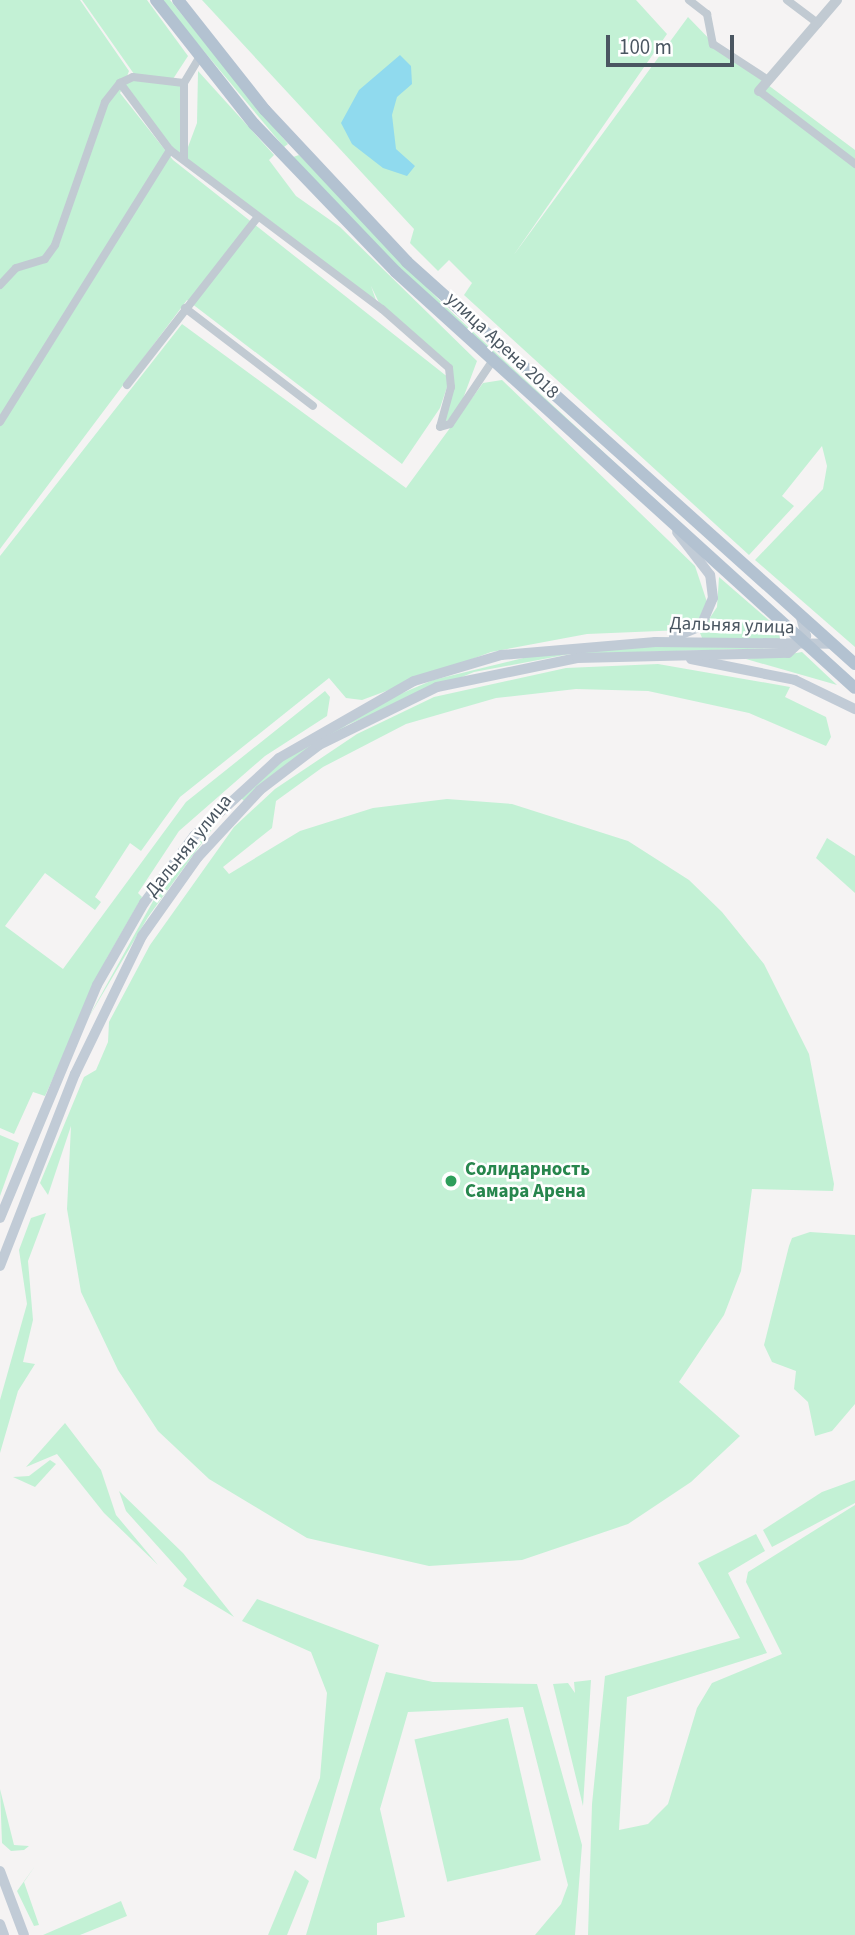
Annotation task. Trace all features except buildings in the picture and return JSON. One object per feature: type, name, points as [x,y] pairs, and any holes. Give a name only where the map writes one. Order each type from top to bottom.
[{"type":"main road","name":"улица Арена 2018","points":[[156,0],[199,58],[285,158],[491,363],[677,532],[855,688]]},
{"type":"main road","name":"улица Арена 2018","points":[[178,0],[265,110],[407,262],[855,664]]},
{"type":"main road","points":[[574,644],[681,637],[701,626],[713,608],[713,588],[677,532]]},
{"type":"main road","points":[[801,617],[802,643],[832,644]]},
{"type":"main road","name":"Дальняя улица","points":[[0,1218],[72,1041],[144,903],[231,800],[311,736],[414,681],[501,654],[574,644],[802,643]]},
{"type":"main road","name":"Дальняя улица","points":[[0,1266],[24,1198],[87,1048],[142,936],[240,809],[319,745],[438,687],[544,662],[625,655],[775,654],[802,643]]},
{"type":"main road","points":[[625,655],[740,666],[795,680],[855,709]]},
{"type":"main road","points":[[231,800],[240,809]]},
{"type":"main road","points":[[72,1041],[87,1048]]},
{"type":"main road","points":[[10,1192],[24,1198]]},
{"type":"main road","points":[[0,1871],[24,1935]]},
{"type":"main road","points":[[0,1924],[4,1935]]},
{"type":"street","points":[[689,0],[707,14],[713,44],[768,80]]},
{"type":"street","points":[[787,0],[818,23]]},
{"type":"street","points":[[837,0],[759,91],[855,164]]},
{"type":"street","points":[[184,158],[184,83],[199,58]]},
{"type":"street","points":[[0,285],[16,268],[45,258],[55,245],[105,102],[120,83],[133,77],[184,83]]},
{"type":"street","points":[[120,83],[170,150],[382,309],[449,368],[451,387],[440,426],[450,424],[491,363]]},
{"type":"street","points":[[0,422],[170,150]]},
{"type":"street","points":[[127,385],[184,308],[258,217]]},
{"type":"street","points":[[184,308],[313,406]]},
{"type":"green space","points":[[0,0],[80,0],[129,71],[126,79],[184,83],[185,155],[197,123],[198,71],[274,155],[269,160],[296,196],[340,227],[477,361],[458,412],[444,423],[449,381],[440,408],[402,464],[187,300],[0,549]],"holes":[[[123,87],[170,150],[378,306],[371,286],[382,309],[449,368],[449,378],[173,160],[120,93]]]},
{"type":"green space","points":[[82,0],[147,0],[188,56],[173,79],[134,74]]},
{"type":"green space","points":[[161,0],[170,0],[288,144],[284,147]]},
{"type":"green space","points":[[202,0],[636,0],[667,34],[513,256],[688,17],[717,47],[855,150],[855,647],[755,560],[823,489],[827,466],[822,446],[782,496],[794,506],[749,555],[464,295],[472,283],[449,260],[438,271],[410,243],[414,229]]},
{"type":"green space","points":[[299,155],[444,305],[791,625],[435,305],[293,157]]},
{"type":"green space","points":[[182,324],[406,488],[483,383],[502,380],[695,566],[707,602],[698,621],[683,630],[587,634],[491,652],[362,700],[346,698],[329,678],[180,797],[141,851],[130,843],[95,897],[101,902],[95,910],[45,873],[5,926],[63,969],[186,802],[325,691],[330,697],[327,716],[265,756],[179,831],[138,893],[142,897],[107,958],[45,1096],[33,1092],[14,1134],[0,1128],[0,556]]},
{"type":"green space","points":[[719,577],[778,628],[780,639],[703,640],[700,633],[717,607]]},
{"type":"green space","points":[[622,646],[780,648],[570,654],[474,672],[347,725],[244,801],[240,797],[280,761],[372,706],[433,680],[552,651]]},
{"type":"green space","points":[[802,652],[837,685],[746,659],[791,654]]},
{"type":"green space","name":"Солидарность Самара Арена","points":[[658,664],[790,687],[785,697],[826,717],[831,737],[826,746],[749,713],[648,691],[576,689],[496,698],[406,724],[323,767],[276,801],[272,828],[223,867],[229,874],[300,831],[373,808],[447,799],[512,804],[628,841],[689,880],[722,912],[764,964],[809,1054],[834,1184],[833,1191],[752,1189],[741,1271],[724,1315],[679,1382],[740,1436],[691,1482],[628,1524],[522,1560],[429,1566],[307,1538],[209,1479],[158,1431],[118,1370],[81,1292],[67,1209],[71,1126],[48,1195],[40,1183],[84,1077],[96,1070],[108,1042],[109,1022],[150,945],[234,827],[275,789],[357,734],[434,697],[566,668]]},
{"type":"green space","points":[[226,810],[148,917],[86,1022],[157,894]]},
{"type":"green space","points":[[827,838],[855,856],[855,893],[816,858]]},
{"type":"green space","points":[[0,1135],[19,1143],[0,1196]]},
{"type":"green space","points":[[46,1213],[28,1261],[33,1320],[23,1362],[35,1364],[18,1391],[0,1453],[0,1400],[27,1304],[19,1250],[31,1218]]},
{"type":"green space","points":[[810,1232],[855,1235],[855,1404],[832,1431],[815,1436],[808,1402],[794,1389],[796,1371],[772,1362],[764,1345],[792,1238]]},
{"type":"green space","points":[[65,1423],[101,1470],[116,1515],[158,1565],[104,1513],[57,1454],[26,1467]]},
{"type":"green space","points":[[50,1460],[56,1464],[35,1487],[13,1477],[29,1476]]},
{"type":"green space","points":[[855,1480],[855,1503],[772,1547],[763,1530],[822,1492]]},
{"type":"green space","points":[[119,1491],[183,1553],[234,1617],[183,1586],[187,1579],[126,1511]]},
{"type":"green space","points":[[855,1505],[855,1935],[588,1935],[592,1804],[605,1676],[740,1638],[698,1563],[756,1534],[765,1551],[728,1573],[767,1653],[627,1697],[619,1830],[648,1824],[668,1804],[697,1708],[712,1683],[782,1654],[746,1582],[748,1572]]},
{"type":"green space","points":[[257,1599],[379,1645],[316,1859],[293,1850],[320,1778],[327,1693],[311,1652],[242,1621]]},
{"type":"green space","points":[[386,1672],[433,1682],[537,1684],[582,1845],[575,1935],[535,1935],[561,1904],[568,1885],[523,1707],[408,1712],[380,1809],[405,1917],[377,1923],[377,1935],[306,1935]]},
{"type":"green space","points":[[591,1680],[583,1806],[553,1684],[568,1683],[575,1693],[574,1682]]},
{"type":"green space","points":[[508,1718],[541,1860],[447,1882],[414,1740]]},
{"type":"green space","points":[[0,1789],[14,1845],[29,1846],[24,1850],[11,1851],[2,1843]]},
{"type":"green space","points":[[35,1866],[24,1882],[39,1925],[34,1926],[17,1891]]},
{"type":"green space","points":[[295,1870],[309,1881],[287,1935],[268,1935]]},
{"type":"green space","points":[[121,1901],[127,1916],[80,1935],[43,1935]]},
{"type":"water","points":[[400,55],[411,66],[412,84],[397,97],[392,115],[396,149],[415,166],[407,176],[383,168],[352,144],[341,123],[359,90]]},
{"type":"place","name":"Солидарность Самара Арена","points":[[451,1181]]}]
